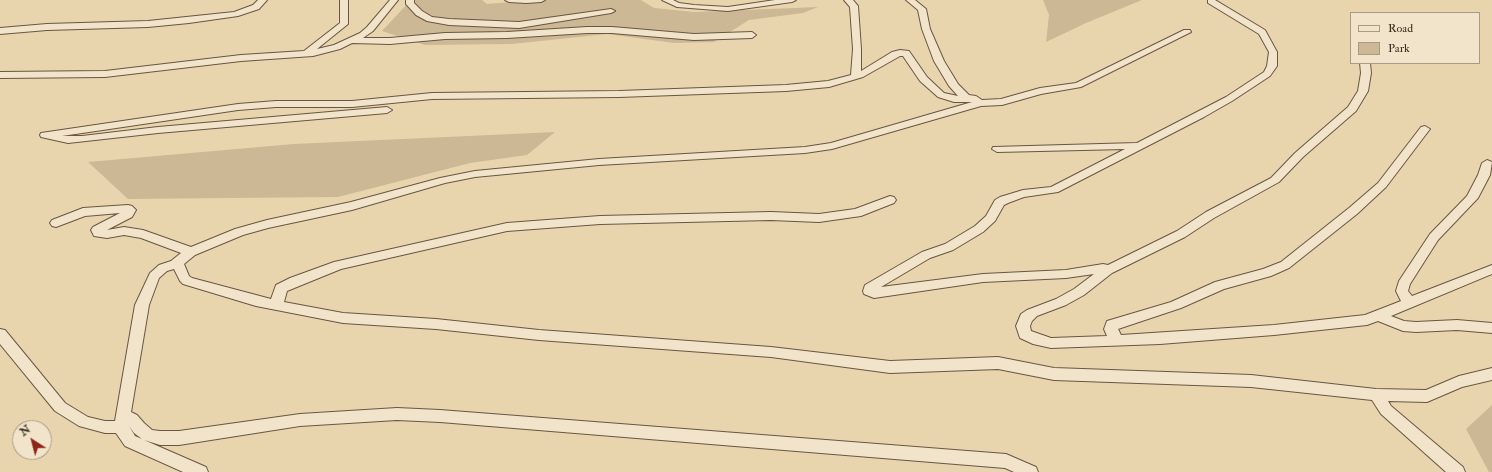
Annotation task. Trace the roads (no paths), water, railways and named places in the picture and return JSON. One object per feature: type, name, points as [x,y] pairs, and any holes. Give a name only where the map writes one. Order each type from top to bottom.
[{"type":"street","points":[[0,31],[54,27],[148,24],[188,20],[235,14],[256,7],[263,0]]},
{"type":"street","points":[[306,54],[344,24],[344,0]]},
{"type":"street","points":[[0,75],[110,73],[241,58],[306,54],[337,47],[352,41],[370,29],[394,0]]},
{"type":"street","points":[[410,0],[410,4],[419,13],[435,20],[449,22],[519,25],[611,11]]},
{"type":"street","points":[[509,0],[541,0]]},
{"type":"street","points":[[666,0],[677,5],[728,9],[792,0]]},
{"type":"street","points":[[848,0],[854,6],[857,49],[856,76]]},
{"type":"street","points":[[910,0],[922,4],[926,29],[939,61],[954,86],[966,98]]},
{"type":"street","points":[[1108,270],[1102,268],[1066,274],[989,278],[874,293],[869,291],[870,288],[926,255],[949,247],[987,223],[999,203],[1004,200],[1023,194],[1054,190],[1229,99],[1267,74],[1272,66],[1273,52],[1262,32],[1211,1]]},
{"type":"street","points":[[352,41],[594,30],[694,38],[752,35]]},
{"type":"street","points":[[200,472],[130,441],[124,434],[122,422],[142,305],[154,276],[163,268],[175,264],[191,252],[239,232],[267,224],[352,206],[444,180],[475,174],[599,162],[805,150],[832,146],[980,103],[1002,102],[1029,94],[1078,85],[1187,32]]},
{"type":"street","points":[[387,110],[158,130],[82,139],[68,140],[45,135],[48,133],[276,104],[352,104],[432,96],[619,94],[786,88],[829,84],[856,76],[897,53],[903,53],[909,56],[923,79],[938,93],[951,99],[976,99],[980,103]]},
{"type":"street","points":[[1365,64],[1366,73],[1363,91],[1352,109],[1299,155],[1275,180],[1210,214],[1180,234],[1108,270],[1079,292],[1062,302],[1032,313],[1026,318],[1023,326],[1025,334],[1038,340],[1051,343],[1160,339],[1274,330],[1367,320],[1492,268]]},
{"type":"street","points":[[1116,340],[1111,330],[1112,325],[1176,305],[1220,285],[1267,273],[1285,265],[1353,211],[1382,184],[1425,129]]},
{"type":"street","points":[[997,149],[1138,146]]},
{"type":"street","points":[[1410,303],[1402,291],[1404,284],[1434,237],[1472,198],[1484,175],[1488,163]]},
{"type":"street","points":[[276,305],[281,288],[295,281],[338,265],[507,227],[600,220],[771,216],[819,218],[857,213],[890,200]]},
{"type":"street","points":[[56,223],[83,212],[128,209],[130,210],[128,214],[97,230],[98,233],[124,231],[143,234],[191,252]]},
{"type":"street","points":[[175,264],[180,267],[184,278],[188,281],[256,301],[343,318],[436,324],[540,335],[771,352],[890,367],[998,364],[1054,374],[1251,381],[1376,395],[1427,396],[1459,382],[1492,374]]},
{"type":"street","points":[[1379,316],[1403,326],[1416,327],[1457,325],[1492,328]]},
{"type":"street","points":[[0,334],[60,407],[84,422],[105,427],[132,418],[139,428],[148,435],[160,438],[179,438],[300,420],[397,414],[440,416],[1006,461],[1030,472]]},
{"type":"street","points":[[1376,395],[1386,410],[1457,472]]}]
